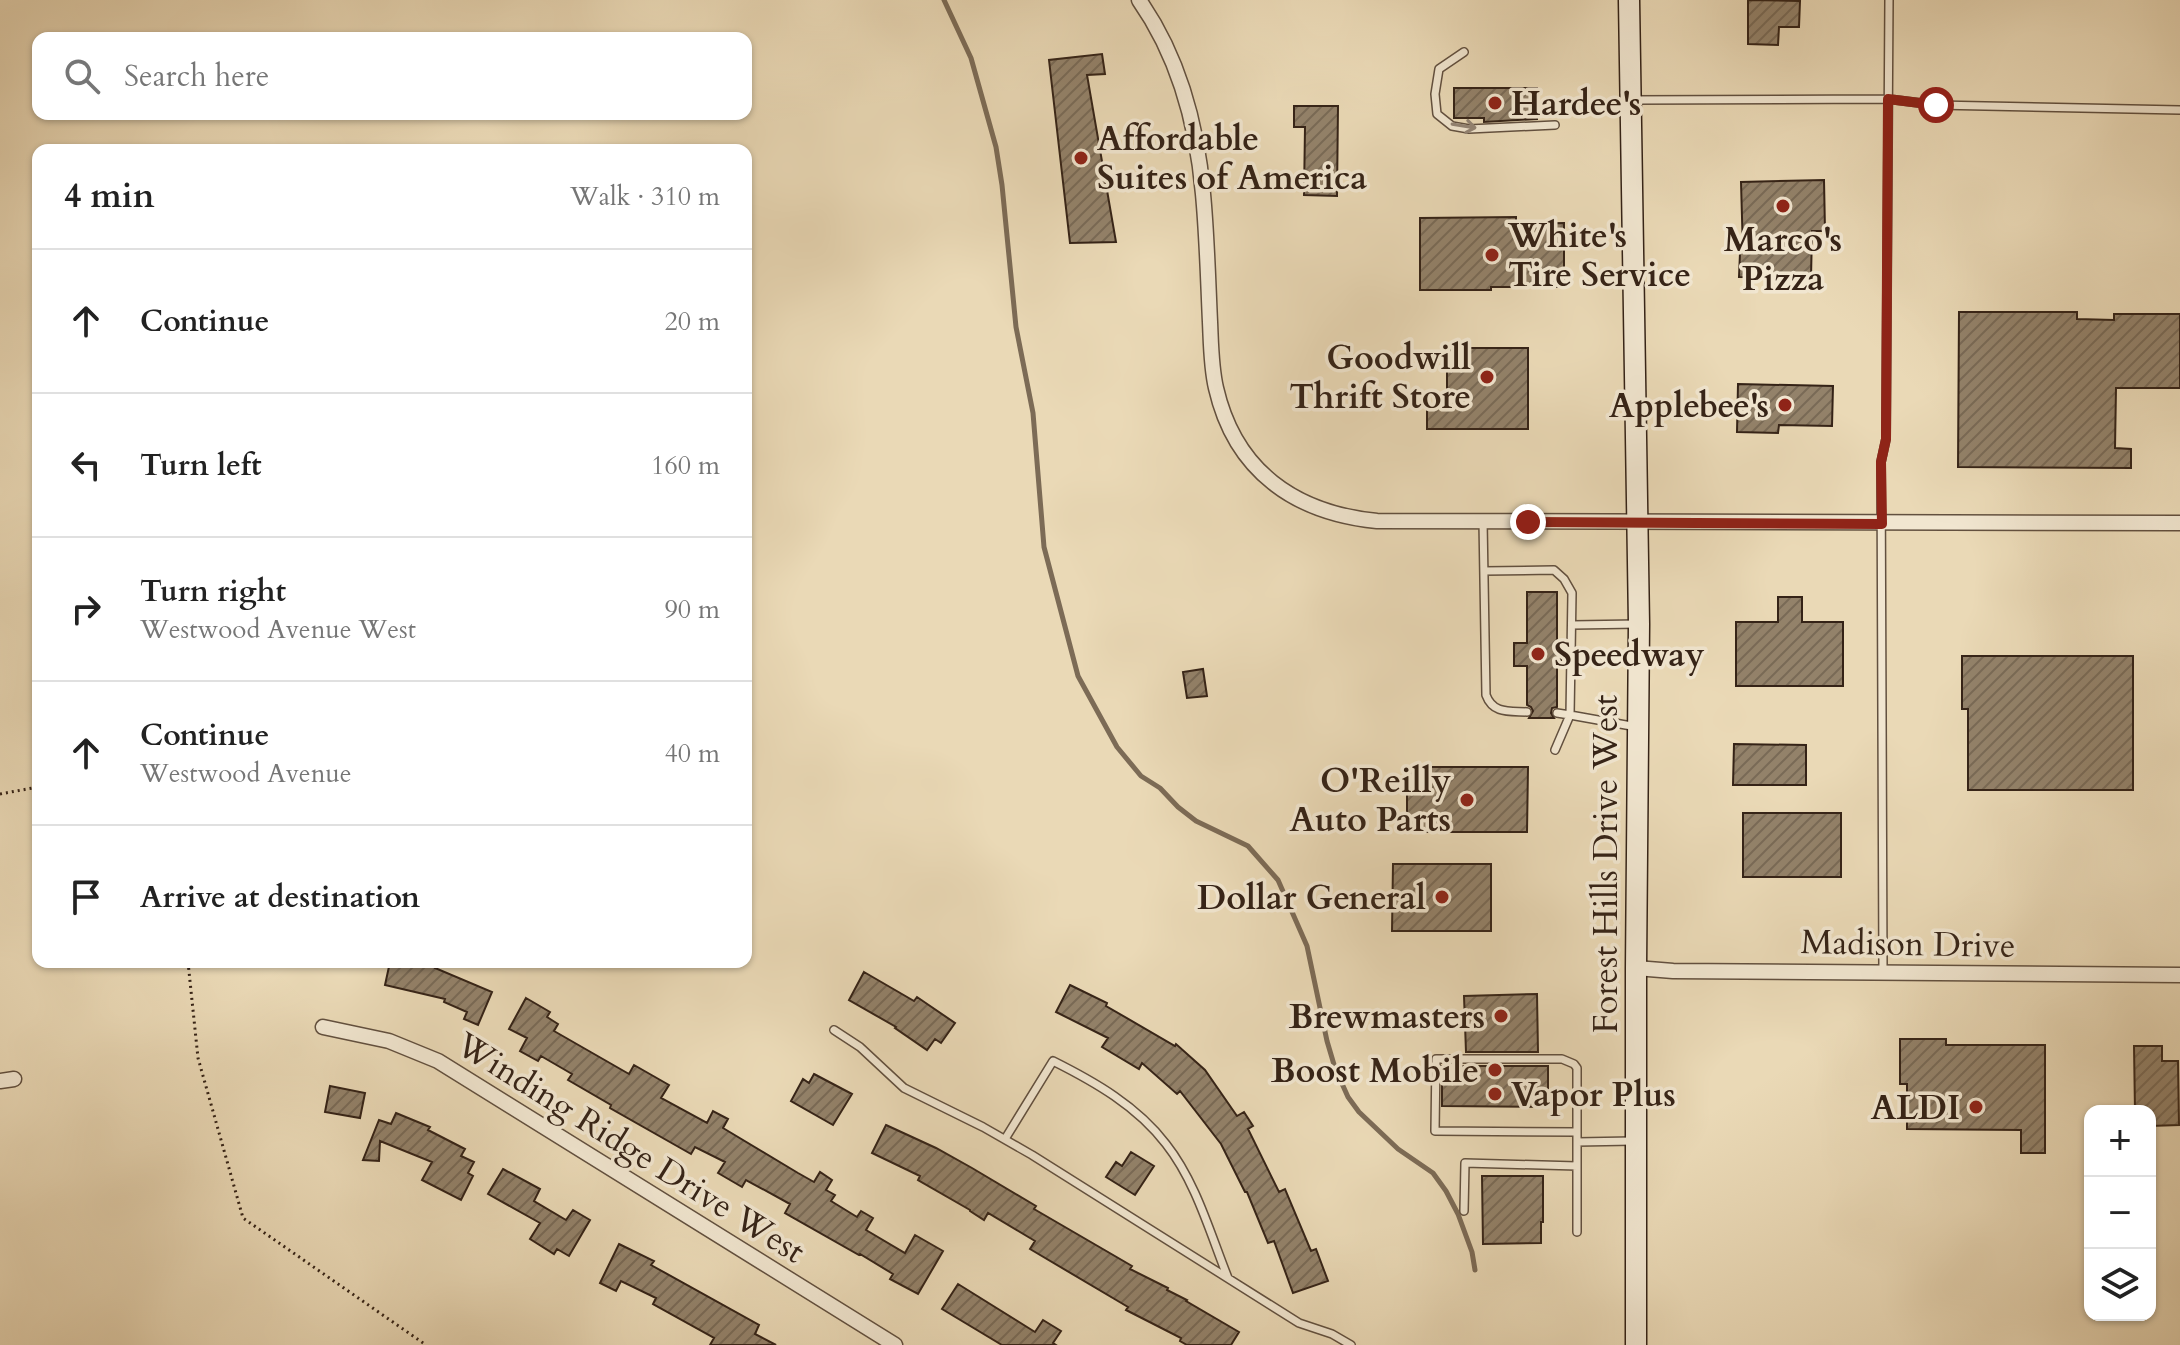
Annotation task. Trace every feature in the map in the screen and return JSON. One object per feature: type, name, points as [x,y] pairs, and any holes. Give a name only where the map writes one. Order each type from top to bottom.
[{"type":"main road","name":"Forest Hills Drive West","points":[[1629,0],[1639,624],[1636,1345]]},
{"type":"street","points":[[1139,0],[1156,25],[1170,55],[1195,132],[1203,194],[1215,387],[1228,425],[1244,453],[1260,472],[1306,504],[1351,518],[1377,521],[2180,523]]},
{"type":"street","name":"Madison Drive","points":[[1636,968],[1673,971],[2180,975]]},
{"type":"street","name":"Winding Ridge Drive West","points":[[323,1027],[389,1041],[438,1061],[885,1342]]},
{"type":"lane","points":[[1883,973],[1881,462],[1886,439],[1889,0]]},
{"type":"lane","points":[[1464,52],[1439,69],[1435,94],[1437,114],[1452,126],[1469,129],[1555,125]]},
{"type":"lane","points":[[1630,100],[1888,99],[1936,105],[2180,110]]},
{"type":"lane","points":[[1483,521],[1486,695],[1489,704],[1497,710],[1527,712]]},
{"type":"lane","points":[[1484,571],[1554,570],[1572,593],[1570,715],[1555,750]]},
{"type":"lane","points":[[1572,625],[1639,624]]},
{"type":"lane","points":[[1557,713],[1637,728]]},
{"type":"lane","points":[[834,1030],[860,1047],[904,1088],[1005,1139],[1299,1323],[1332,1334],[1351,1345]]},
{"type":"lane","points":[[1577,1132],[1435,1131],[1436,1059],[1568,1061],[1577,1068],[1577,1132],[1577,1232]]},
{"type":"lane","points":[[1005,1139],[1053,1061],[1096,1084],[1134,1110],[1168,1146],[1192,1187],[1228,1278]]},
{"type":"lane","points":[[1577,1142],[1636,1141]]},
{"type":"lane","points":[[1464,1211],[1465,1163],[1577,1166]]},
{"type":"path","points":[[0,794],[32,788]]},
{"type":"path","points":[[189,968],[198,1058],[243,1218],[426,1345]]},
{"type":"building","points":[[1748,0],[1800,1],[1799,27],[1779,27],[1778,45],[1748,44]]},
{"type":"building","name":"Affordable Suites of America","points":[[1102,54],[1105,74],[1087,75],[1116,242],[1070,243],[1049,60]]},
{"type":"building","name":"Hardee's","points":[[1454,88],[1537,88],[1537,119],[1484,122],[1484,118],[1454,118]]},
{"type":"building","points":[[1294,106],[1338,106],[1337,196],[1304,195],[1305,127],[1294,127]]},
{"type":"building","points":[[1824,180],[1825,231],[1812,231],[1811,278],[1739,277],[1740,253],[1743,253],[1741,182]]},
{"type":"building","name":"White's Tire Service","points":[[1516,217],[1516,224],[1564,223],[1564,287],[1420,290],[1420,218]]},
{"type":"building","points":[[1959,312],[2077,312],[2077,319],[2114,320],[2114,314],[2180,314],[2180,388],[2116,388],[2115,448],[2131,449],[2131,468],[1958,467]]},
{"type":"building","name":"Goodwill Thrift Store","points":[[1447,348],[1528,348],[1528,429],[1427,429],[1427,406],[1447,406]]},
{"type":"building","name":"Applebee's","points":[[1738,384],[1833,386],[1832,426],[1779,425],[1778,433],[1737,432]]},
{"type":"building","points":[[1527,592],[1557,592],[1557,644],[1561,644],[1561,667],[1557,667],[1557,707],[1552,708],[1551,713],[1554,718],[1529,718],[1533,711],[1527,705],[1527,666],[1514,666],[1514,643],[1527,643]]},
{"type":"building","points":[[1778,597],[1802,597],[1802,622],[1843,622],[1843,686],[1736,686],[1736,622],[1778,622]]},
{"type":"building","points":[[1962,656],[2133,656],[2133,790],[1968,790],[1968,709],[1962,709]]},
{"type":"building","points":[[1203,669],[1207,696],[1187,698],[1183,672]]},
{"type":"building","points":[[1734,744],[1806,745],[1806,785],[1733,785]]},
{"type":"building","name":"O'Reilly Auto Parts","points":[[1407,767],[1528,767],[1527,832],[1407,832]]},
{"type":"building","points":[[1743,813],[1841,813],[1841,877],[1743,877]]},
{"type":"building","name":"Dollar General","points":[[1393,864],[1491,864],[1491,931],[1392,931]]},
{"type":"building","points":[[389,968],[435,968],[492,992],[478,1025],[464,1019],[467,1012],[444,1002],[445,999],[385,985]]},
{"type":"building","points":[[864,972],[914,1001],[917,997],[955,1023],[941,1043],[935,1039],[927,1050],[896,1027],[849,1000]]},
{"type":"building","points":[[1070,985],[1176,1044],[1205,1070],[1237,1116],[1244,1112],[1253,1126],[1248,1129],[1279,1192],[1285,1189],[1311,1251],[1316,1249],[1328,1281],[1293,1293],[1274,1241],[1268,1243],[1247,1192],[1221,1144],[1180,1091],[1177,1094],[1142,1063],[1139,1069],[1102,1047],[1108,1038],[1056,1012]]},
{"type":"building","name":"Brewmasters","points":[[1537,994],[1538,1052],[1466,1052],[1464,996]]},
{"type":"building","points":[[526,998],[550,1012],[547,1017],[558,1024],[554,1031],[629,1074],[634,1065],[669,1085],[661,1098],[707,1123],[713,1111],[728,1119],[723,1128],[798,1173],[814,1182],[820,1172],[832,1180],[826,1190],[835,1195],[831,1201],[857,1217],[861,1211],[873,1218],[866,1230],[905,1253],[915,1235],[943,1251],[918,1294],[890,1279],[893,1274],[785,1213],[790,1204],[746,1180],[742,1187],[718,1173],[725,1162],[695,1147],[691,1154],[568,1080],[572,1074],[541,1056],[538,1061],[520,1051],[527,1038],[509,1029]]},
{"type":"building","name":"ALDI","points":[[1900,1039],[1946,1039],[1946,1045],[2045,1045],[2045,1153],[2021,1153],[2021,1130],[1907,1129],[1907,1084],[1900,1084]]},
{"type":"building","points":[[2134,1046],[2162,1046],[2162,1061],[2178,1061],[2179,1125],[2156,1126],[2156,1105],[2135,1105]]},
{"type":"building","points":[[1442,1066],[1548,1066],[1548,1107],[1442,1106]]},
{"type":"building","points":[[814,1074],[852,1094],[833,1125],[791,1101],[803,1079],[809,1083]]},
{"type":"building","points":[[330,1086],[365,1093],[360,1118],[325,1112]]},
{"type":"building","points":[[396,1113],[430,1127],[428,1130],[465,1149],[461,1156],[474,1162],[468,1173],[473,1176],[461,1200],[422,1180],[432,1162],[380,1141],[379,1161],[363,1160],[379,1120],[391,1124]]},
{"type":"building","points":[[886,1125],[972,1168],[1036,1206],[1034,1209],[1132,1266],[1130,1269],[1168,1288],[1239,1332],[1231,1345],[1187,1345],[1180,1341],[1181,1338],[1126,1310],[1128,1307],[1030,1249],[1035,1241],[988,1213],[984,1220],[918,1180],[920,1176],[872,1153]]},
{"type":"building","points":[[1131,1152],[1154,1166],[1135,1195],[1106,1177],[1116,1162],[1122,1166]]},
{"type":"building","points":[[503,1169],[540,1189],[534,1201],[566,1220],[573,1210],[590,1220],[569,1256],[557,1249],[554,1254],[530,1239],[540,1223],[488,1194]]},
{"type":"building","points":[[1482,1176],[1543,1176],[1541,1243],[1483,1244]]},
{"type":"building","points":[[619,1244],[654,1261],[651,1265],[759,1325],[755,1334],[776,1345],[710,1345],[714,1338],[653,1304],[656,1298],[621,1281],[616,1291],[600,1283]]},
{"type":"building","points":[[958,1284],[1035,1332],[1043,1320],[1061,1331],[1053,1343],[1056,1345],[1002,1345],[942,1309]]},
{"type":"waterway","points":[[944,0],[971,58],[996,147],[1016,327],[1033,413],[1044,547],[1078,676],[1117,747],[1141,776],[1160,788],[1196,821],[1248,846],[1278,880],[1307,946],[1327,1041],[1348,1097],[1359,1112],[1398,1149],[1433,1173],[1458,1214],[1475,1270]]},
{"type":"place","name":"Hardee's","points":[[1495,103]]},
{"type":"place","name":"Affordable Suites of America","points":[[1081,158]]},
{"type":"place","name":"Marco's Pizza","points":[[1783,206]]},
{"type":"place","name":"White's Tire Service","points":[[1492,255]]},
{"type":"place","name":"Goodwill Thrift Store","points":[[1487,377]]},
{"type":"place","name":"Applebee's","points":[[1785,405]]},
{"type":"place","name":"Speedway","points":[[1538,654]]},
{"type":"place","name":"O'Reilly Auto Parts","points":[[1467,800]]},
{"type":"place","name":"Dollar General","points":[[1442,897]]},
{"type":"place","name":"Brewmasters","points":[[1501,1016]]},
{"type":"place","name":"Boost Mobile","points":[[1495,1070]]},
{"type":"place","name":"Vapor Plus","points":[[1495,1094]]},
{"type":"place","name":"ALDI","points":[[1976,1107]]},
{"type":"route","points":[[1528,522],[1882,524],[1881,462],[1886,439],[1888,99],[1936,105]]}]
